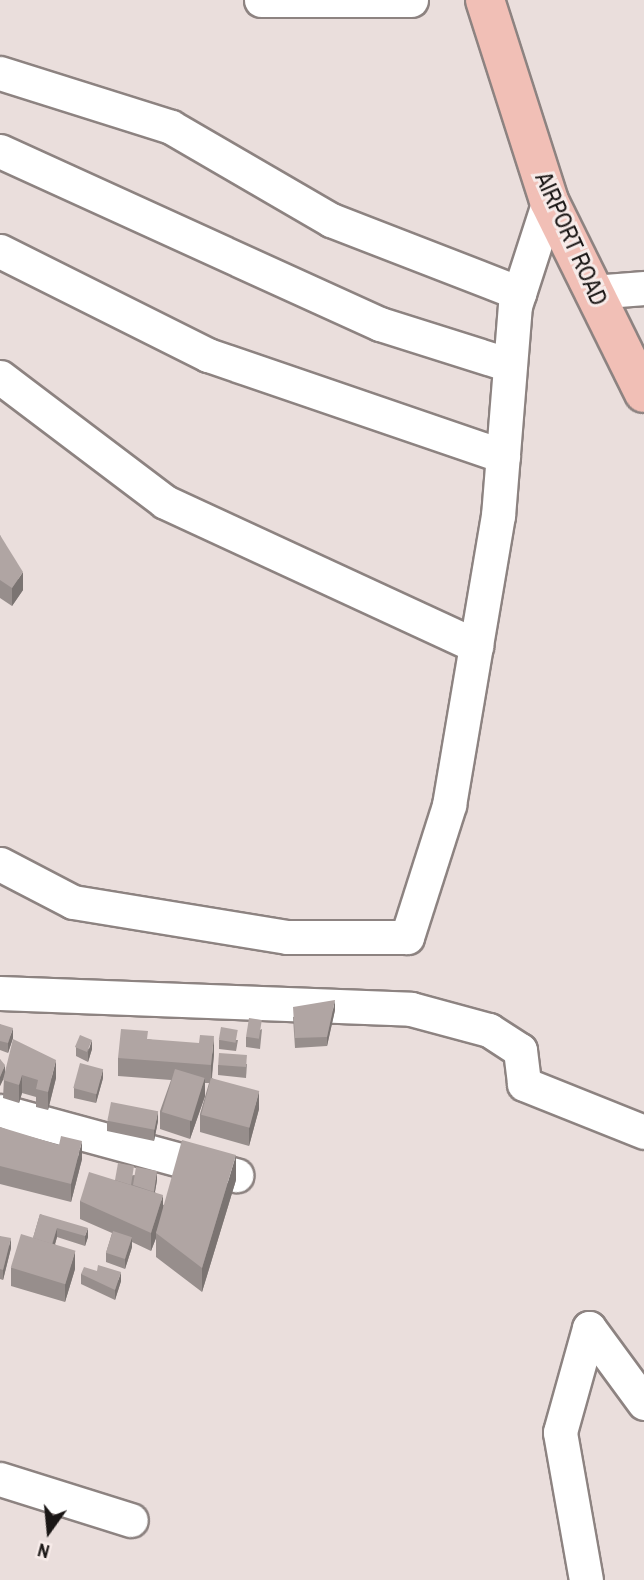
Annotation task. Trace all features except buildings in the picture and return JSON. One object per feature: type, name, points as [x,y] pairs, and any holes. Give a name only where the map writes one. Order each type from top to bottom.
[{"type":"main road","name":"AIRPORT ROAD","points":[[485,0],[549,201],[644,393]]},
{"type":"street","points":[[261,0],[411,0]]},
{"type":"street","points":[[0,73],[171,127],[331,220],[519,293]]},
{"type":"street","points":[[0,151],[380,324],[510,365]]},
{"type":"street","points":[[0,864],[73,901],[287,937],[407,937],[449,805],[476,646],[503,456],[519,293],[549,201]]},
{"type":"street","points":[[0,251],[208,355],[503,456]]},
{"type":"street","points":[[593,292],[644,288]]},
{"type":"street","points":[[0,377],[165,502],[476,646]]},
{"type":"street","points":[[0,993],[411,1009],[489,1030],[520,1050],[524,1084],[644,1132]]},
{"type":"street","points":[[0,1111],[236,1175]]},
{"type":"street","points":[[586,1580],[560,1433],[589,1328],[644,1403]]},
{"type":"street","points":[[0,1479],[131,1520]]}]
